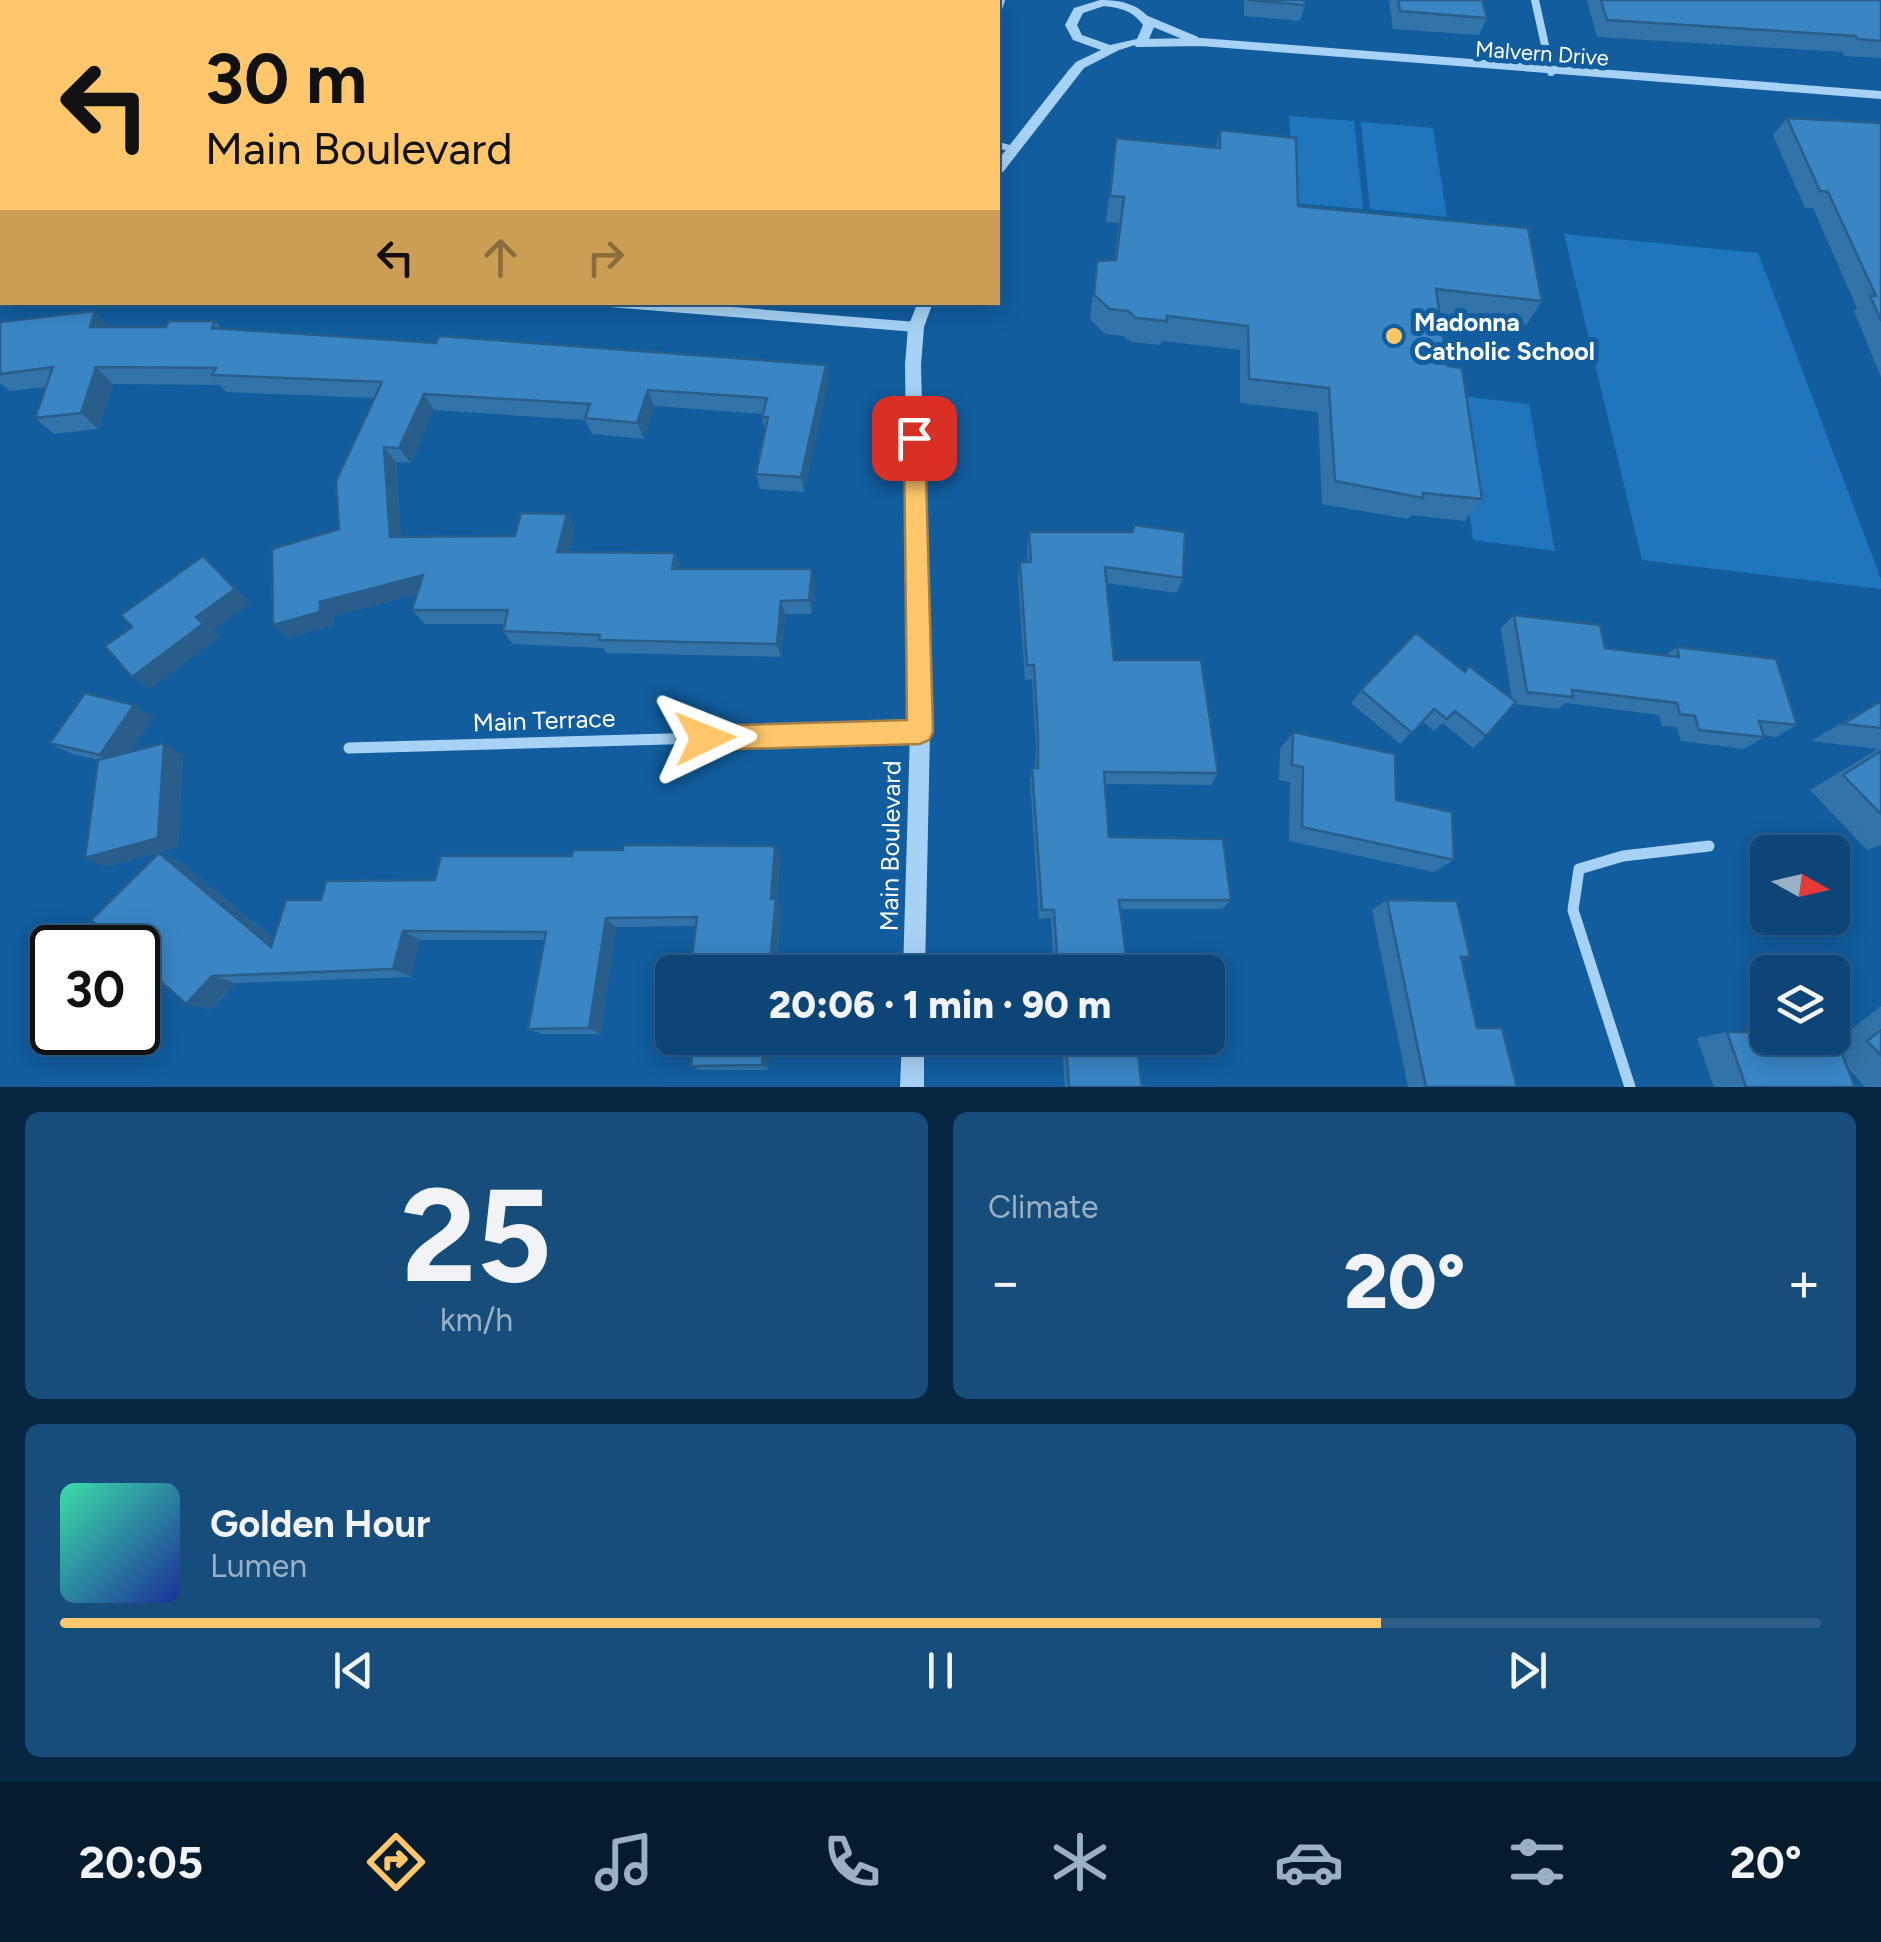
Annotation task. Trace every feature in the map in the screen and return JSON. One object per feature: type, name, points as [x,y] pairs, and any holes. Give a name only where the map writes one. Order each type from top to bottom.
[{"type":"street","points":[[1535,0],[1551,72]]},
{"type":"street","points":[[1000,166],[1080,65],[1138,43],[1149,32],[1144,11],[1108,1],[1087,6],[1072,17],[1072,29],[1078,38],[1092,46],[1115,49]]},
{"type":"street","name":"Malvern Drive","points":[[1144,11],[1201,42]]},
{"type":"street","points":[[1078,38],[1080,65]]},
{"type":"street","name":"Malvern Drive","points":[[1138,43],[1201,42],[1881,95]]},
{"type":"street","points":[[647,305],[916,327]]},
{"type":"street","name":"Main Boulevard","points":[[914,955],[920,732],[913,365],[916,327],[925,305]]},
{"type":"street","name":"Main Terrace","points":[[350,748],[920,732]]},
{"type":"street","points":[[1630,1087],[1573,910],[1579,869],[1622,856],[1709,846]]},
{"type":"street","points":[[912,1087],[913,1055]]},
{"type":"lane","points":[[1000,146],[1013,149]]},
{"type":"shaded area","points":[[1289,116],[1354,121],[1363,209],[1294,203]]},
{"type":"shaded area","points":[[1361,122],[1433,128],[1447,217],[1370,209]]},
{"type":"shaded area","points":[[1564,234],[1758,253],[1881,579],[1881,589],[1642,560]]},
{"type":"shaded area","points":[[1453,395],[1529,404],[1555,551],[1473,540]]},
{"type":"building","points":[[1248,0],[1304,0],[1305,5]]},
{"type":"building","points":[[1398,0],[1482,0],[1487,18],[1400,11]]},
{"type":"building","points":[[1601,0],[1881,0],[1881,41],[1856,36],[1607,20]]},
{"type":"building","points":[[1787,118],[1881,123],[1881,321],[1870,295],[1876,296],[1828,192],[1820,191]]},
{"type":"building","points":[[1220,130],[1296,138],[1298,206],[1528,228],[1542,301],[1436,289],[1447,366],[1462,368],[1482,499],[1423,493],[1423,498],[1335,481],[1329,388],[1249,379],[1248,326],[1167,316],[1167,321],[1136,318],[1128,311],[1110,309],[1094,295],[1097,261],[1116,260],[1124,197],[1110,196],[1116,138],[1220,148]]},
{"type":"building","points":[[95,311],[90,327],[166,327],[169,321],[215,321],[212,328],[436,343],[439,336],[826,365],[801,477],[756,474],[768,417],[762,417],[767,398],[648,390],[637,423],[585,418],[590,404],[424,394],[399,448],[384,447],[390,537],[515,536],[521,513],[567,514],[557,552],[675,553],[672,569],[812,569],[809,600],[781,601],[777,644],[599,640],[600,635],[503,631],[508,610],[412,610],[423,575],[320,602],[320,612],[273,625],[272,549],[339,529],[336,481],[382,382],[212,375],[216,368],[96,367],[81,413],[35,418],[53,367],[0,374],[0,322]]},
{"type":"building","points":[[1134,525],[1185,532],[1183,578],[1105,567],[1114,660],[1201,660],[1218,773],[1104,772],[1109,837],[1223,839],[1231,900],[1119,900],[1126,955],[1057,955],[1054,910],[1042,910],[1032,768],[1038,768],[1034,665],[1027,665],[1020,562],[1031,562],[1029,532],[1133,532]]},
{"type":"building","points":[[203,556],[235,589],[196,617],[203,624],[132,677],[105,646],[132,627],[121,615]]},
{"type":"building","points":[[1514,615],[1600,625],[1605,648],[1679,657],[1677,647],[1776,659],[1797,725],[1759,721],[1764,737],[1699,730],[1695,716],[1680,714],[1677,703],[1572,690],[1573,697],[1527,692]]},
{"type":"building","points":[[1416,633],[1465,672],[1469,666],[1516,702],[1486,736],[1455,711],[1447,719],[1434,709],[1412,733],[1361,690]]},
{"type":"building","points":[[85,693],[134,705],[100,755],[50,743]]},
{"type":"building","points":[[1881,701],[1881,728],[1843,724]]},
{"type":"building","points":[[1293,732],[1395,754],[1396,800],[1452,812],[1454,860],[1302,827],[1303,767],[1292,765]]},
{"type":"building","points":[[164,743],[158,838],[85,858],[98,760]]},
{"type":"building","points":[[1881,751],[1881,814],[1843,775]]},
{"type":"building","points":[[623,845],[775,846],[771,899],[776,899],[771,955],[692,955],[697,917],[606,918],[589,1028],[528,1029],[546,932],[403,931],[393,969],[212,976],[186,1004],[160,981],[160,925],[97,925],[91,920],[159,853],[271,947],[286,900],[321,900],[326,881],[435,880],[441,856],[572,856],[573,850],[623,850]]},
{"type":"building","points":[[1387,900],[1457,901],[1470,957],[1461,957],[1477,1028],[1502,1028],[1517,1087],[1426,1087]]},
{"type":"building","points":[[1881,1030],[1881,1055],[1867,1041]]},
{"type":"building","points":[[1727,1032],[1750,1032],[1750,1055],[1843,1055],[1855,1087],[1746,1087]]},
{"type":"building","points":[[692,1055],[763,1055],[762,1065],[691,1066]]},
{"type":"building","points":[[1067,1055],[1138,1055],[1142,1087],[1069,1087]]},
{"type":"place","name":"Madonna Catholic School","points":[[1394,336]]},
{"type":"route","points":[[705,738],[920,732],[914,438]]}]
